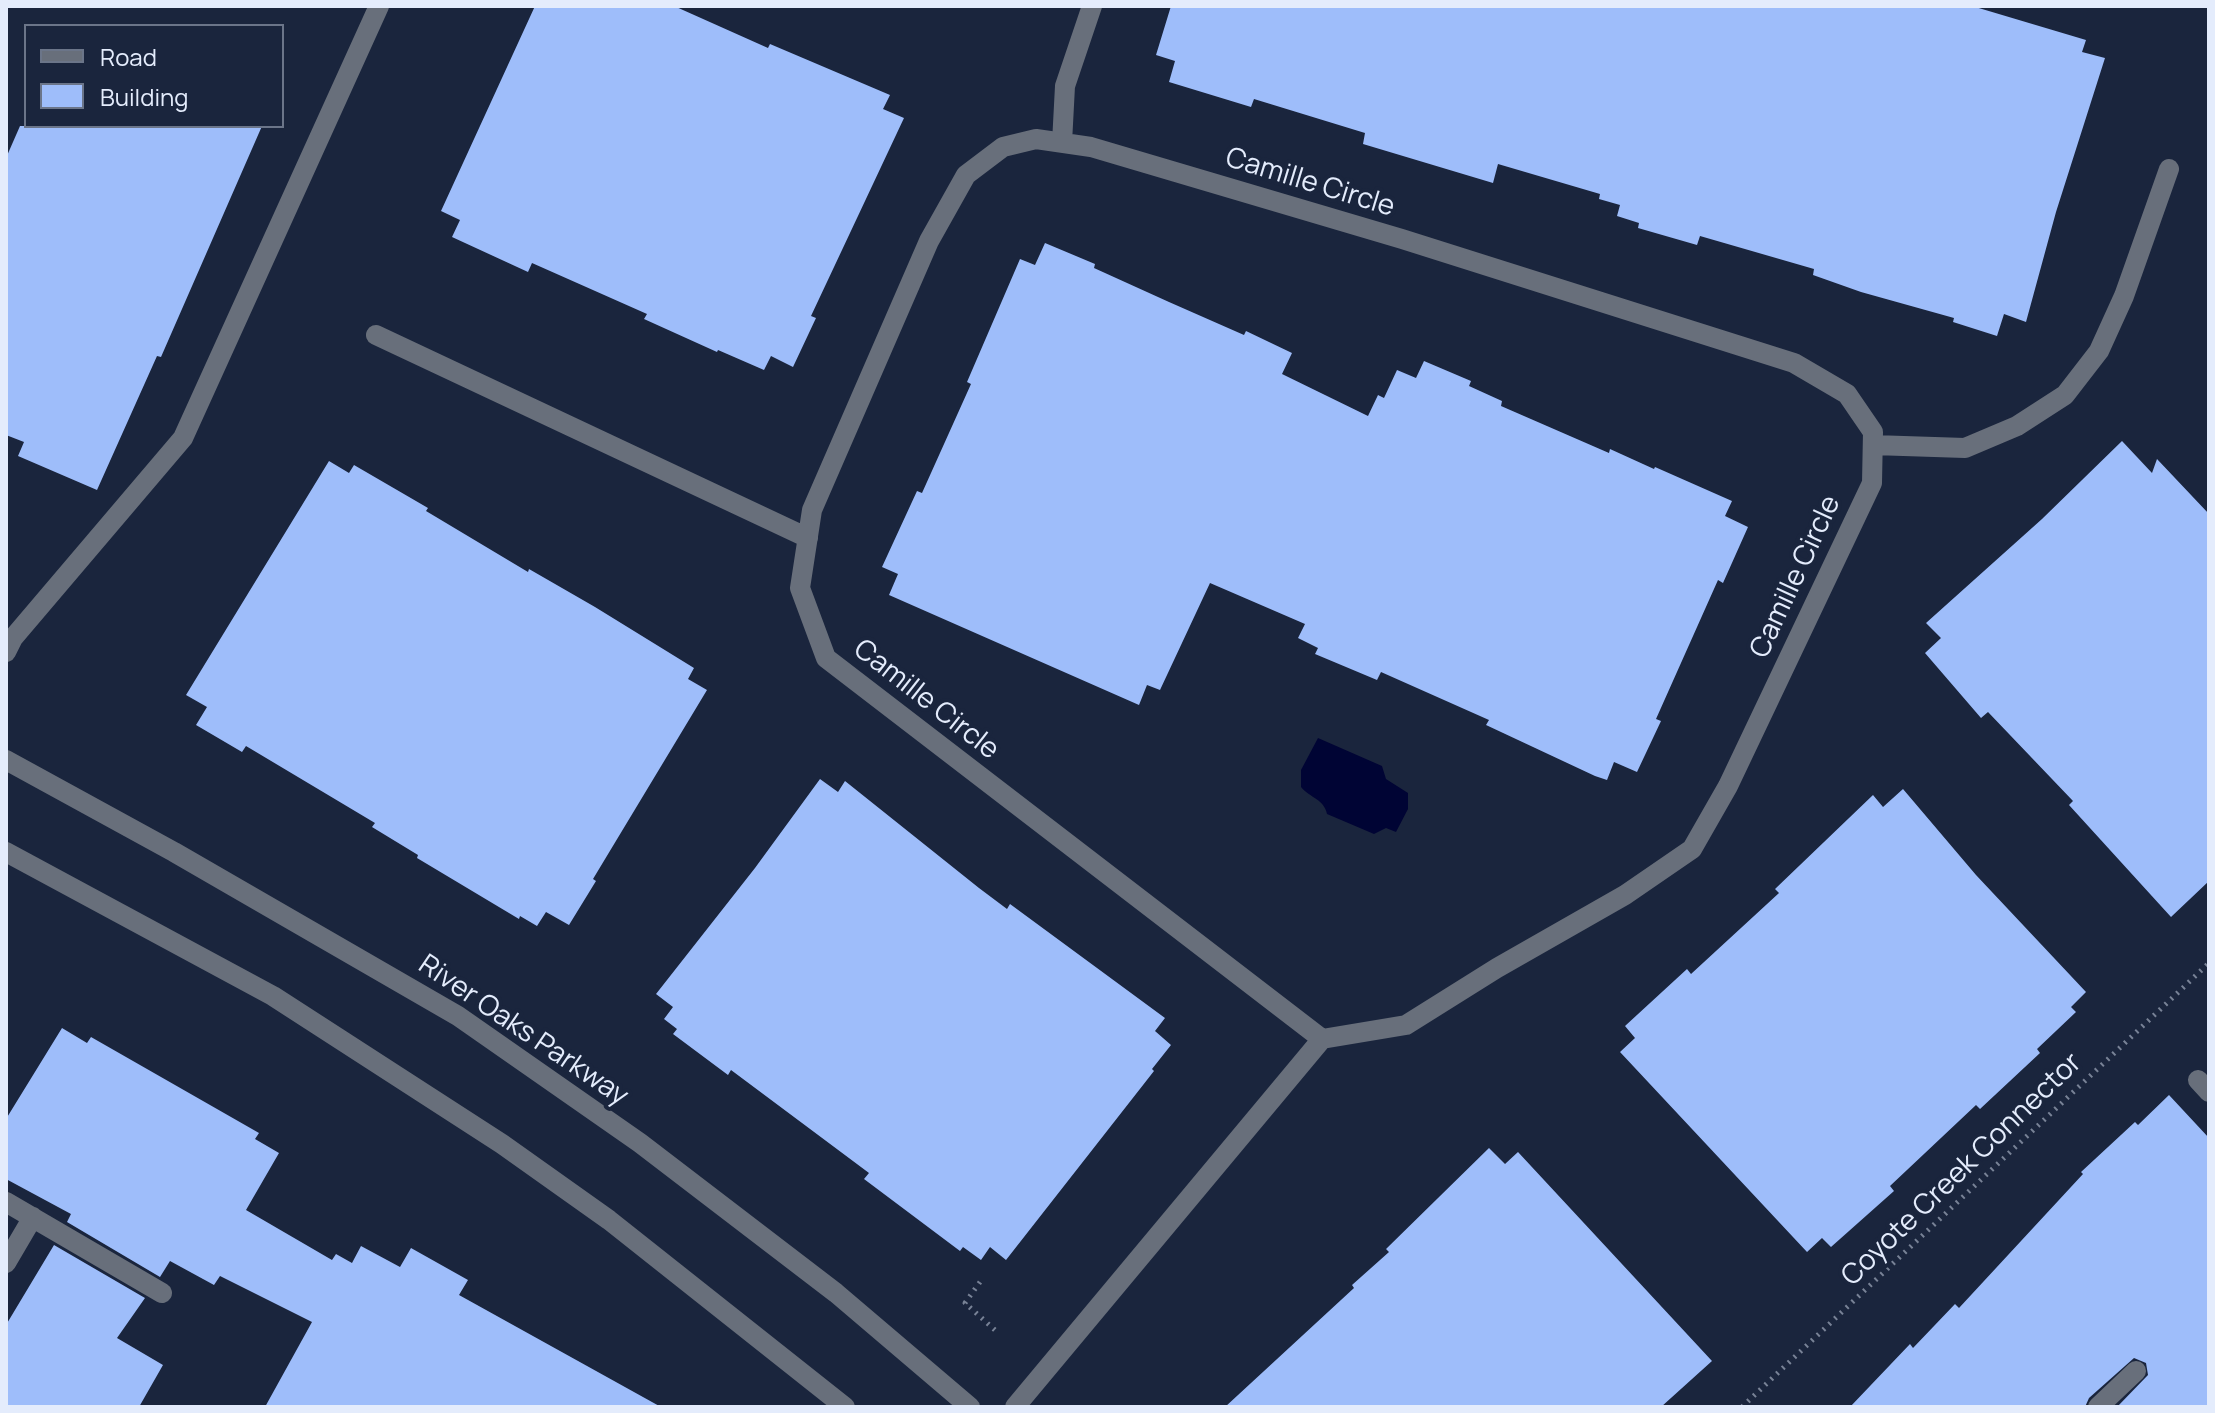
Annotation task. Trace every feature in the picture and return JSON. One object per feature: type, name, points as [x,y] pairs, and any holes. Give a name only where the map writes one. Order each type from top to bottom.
[{"type":"street","points":[[6,652],[13,638],[183,438],[379,6]]},
{"type":"street","points":[[1062,143],[1065,86],[1092,6]]},
{"type":"street","name":"Camille Circle","points":[[1036,139],[1091,147],[1402,239],[1794,363],[1847,394],[1873,432],[1873,445],[1872,483],[1728,786],[1692,849],[1625,895],[1497,968],[1406,1025],[1322,1039],[826,658],[800,588],[812,510],[929,241],[966,175],[1003,147],[1036,139]]},
{"type":"street","points":[[1873,445],[1965,448],[2017,426],[2065,395],[2099,351],[2124,296],[2169,169]]},
{"type":"street","points":[[376,335],[808,538]]},
{"type":"street","name":"River Oaks Parkway","points":[[6,760],[174,852],[458,1016],[640,1143],[836,1293],[970,1407]]},
{"type":"street","points":[[6,852],[273,996],[502,1144],[609,1220],[845,1407]]},
{"type":"street","points":[[1015,1407],[1322,1039]]},
{"type":"street","points":[[6,1202],[162,1293]]},
{"type":"street","points":[[6,1263],[33,1217]]},
{"type":"street","points":[[2098,1407],[2136,1371]]},
{"type":"path","name":"Coyote Creek Connector","points":[[1742,1407],[2209,963]]},
{"type":"path","points":[[980,1282],[965,1303],[996,1331]]},
{"type":"shaded area","points":[[1318,738],[1382,766],[1386,779],[1408,793],[1408,809],[1396,832],[1386,828],[1374,834],[1327,814],[1320,802],[1301,787],[1301,770]]},
{"type":"building","points":[[535,6],[674,6],[768,48],[770,44],[890,95],[883,109],[904,118],[811,316],[816,318],[793,367],[771,356],[764,370],[644,319],[647,314],[532,263],[528,272],[452,237],[460,220],[441,211]]},
{"type":"building","points":[[1171,6],[1972,6],[2086,40],[2082,52],[2105,58],[2056,212],[2026,322],[2004,314],[1997,336],[1953,322],[1954,318],[1813,275],[1814,269],[1700,236],[1697,245],[1638,228],[1639,223],[1617,216],[1620,205],[1599,199],[1600,194],[1498,164],[1493,183],[1363,144],[1365,133],[1254,99],[1251,107],[1169,82],[1175,61],[1156,55]]},
{"type":"building","points":[[20,126],[261,128],[161,357],[157,356],[97,490],[18,456],[24,442],[6,435],[6,158]]},
{"type":"building","points":[[1045,243],[1095,264],[1094,268],[1169,302],[1244,335],[1246,331],[1292,353],[1282,374],[1368,416],[1378,395],[1384,398],[1397,370],[1416,378],[1424,361],[1471,381],[1469,386],[1502,401],[1501,406],[1732,501],[1725,516],[1748,527],[1723,583],[1718,580],[1656,719],[1661,721],[1637,772],[1614,762],[1607,780],[1595,776],[1486,725],[1489,720],[1381,672],[1377,680],[1315,654],[1318,648],[1298,638],[1305,624],[1210,583],[1160,690],[1147,685],[1139,705],[889,595],[898,574],[882,567],[917,491],[922,493],[971,384],[967,382],[1020,259],[1035,265]]},
{"type":"building","points":[[2122,441],[2152,473],[2157,459],[2209,514],[2209,881],[2171,917],[2069,805],[2073,801],[1988,712],[1981,718],[1925,653],[1941,638],[1926,623],[2042,519]]},
{"type":"building","points":[[329,461],[349,473],[354,465],[528,572],[529,569],[595,607],[694,668],[688,679],[707,690],[593,879],[596,881],[569,925],[546,912],[537,926],[520,916],[519,919],[417,858],[418,855],[372,827],[375,823],[246,746],[242,752],[196,725],[207,707],[186,695]]},
{"type":"building","points":[[820,779],[838,792],[845,781],[1007,909],[1010,904],[1165,1018],[1155,1031],[1171,1045],[1152,1069],[1154,1071],[1006,1260],[990,1247],[981,1260],[963,1247],[960,1251],[864,1179],[869,1173],[731,1070],[728,1075],[673,1034],[677,1029],[664,1019],[673,1007],[656,994]]},
{"type":"building","points":[[1903,789],[1976,875],[2086,992],[2071,1007],[2076,1012],[2037,1049],[2040,1053],[1980,1109],[1976,1105],[1890,1186],[1894,1191],[1831,1247],[1822,1238],[1807,1252],[1620,1052],[1635,1038],[1625,1026],[1687,969],[1691,974],[1779,893],[1775,889],[1873,795],[1883,807]]},
{"type":"building","points":[[62,1028],[87,1043],[91,1037],[259,1133],[255,1139],[279,1153],[246,1210],[332,1260],[336,1254],[352,1263],[361,1246],[400,1267],[411,1248],[468,1280],[459,1295],[661,1407],[265,1407],[312,1322],[220,1276],[214,1285],[170,1261],[160,1277],[67,1222],[71,1214],[6,1179],[6,1119]]},
{"type":"building","points":[[2169,1095],[2209,1138],[2209,1407],[2117,1407],[2148,1375],[2146,1363],[2134,1358],[2089,1398],[2085,1407],[1850,1407],[1910,1344],[1913,1348],[1955,1304],[1959,1308],[2083,1174],[2081,1172]]},
{"type":"building","points":[[1489,1148],[1505,1164],[1518,1152],[1712,1361],[1661,1407],[1225,1407],[1354,1288],[1352,1285],[1389,1252],[1386,1249]]},
{"type":"building","points":[[54,1245],[145,1298],[117,1338],[163,1365],[139,1407],[6,1407],[6,1325]]}]
